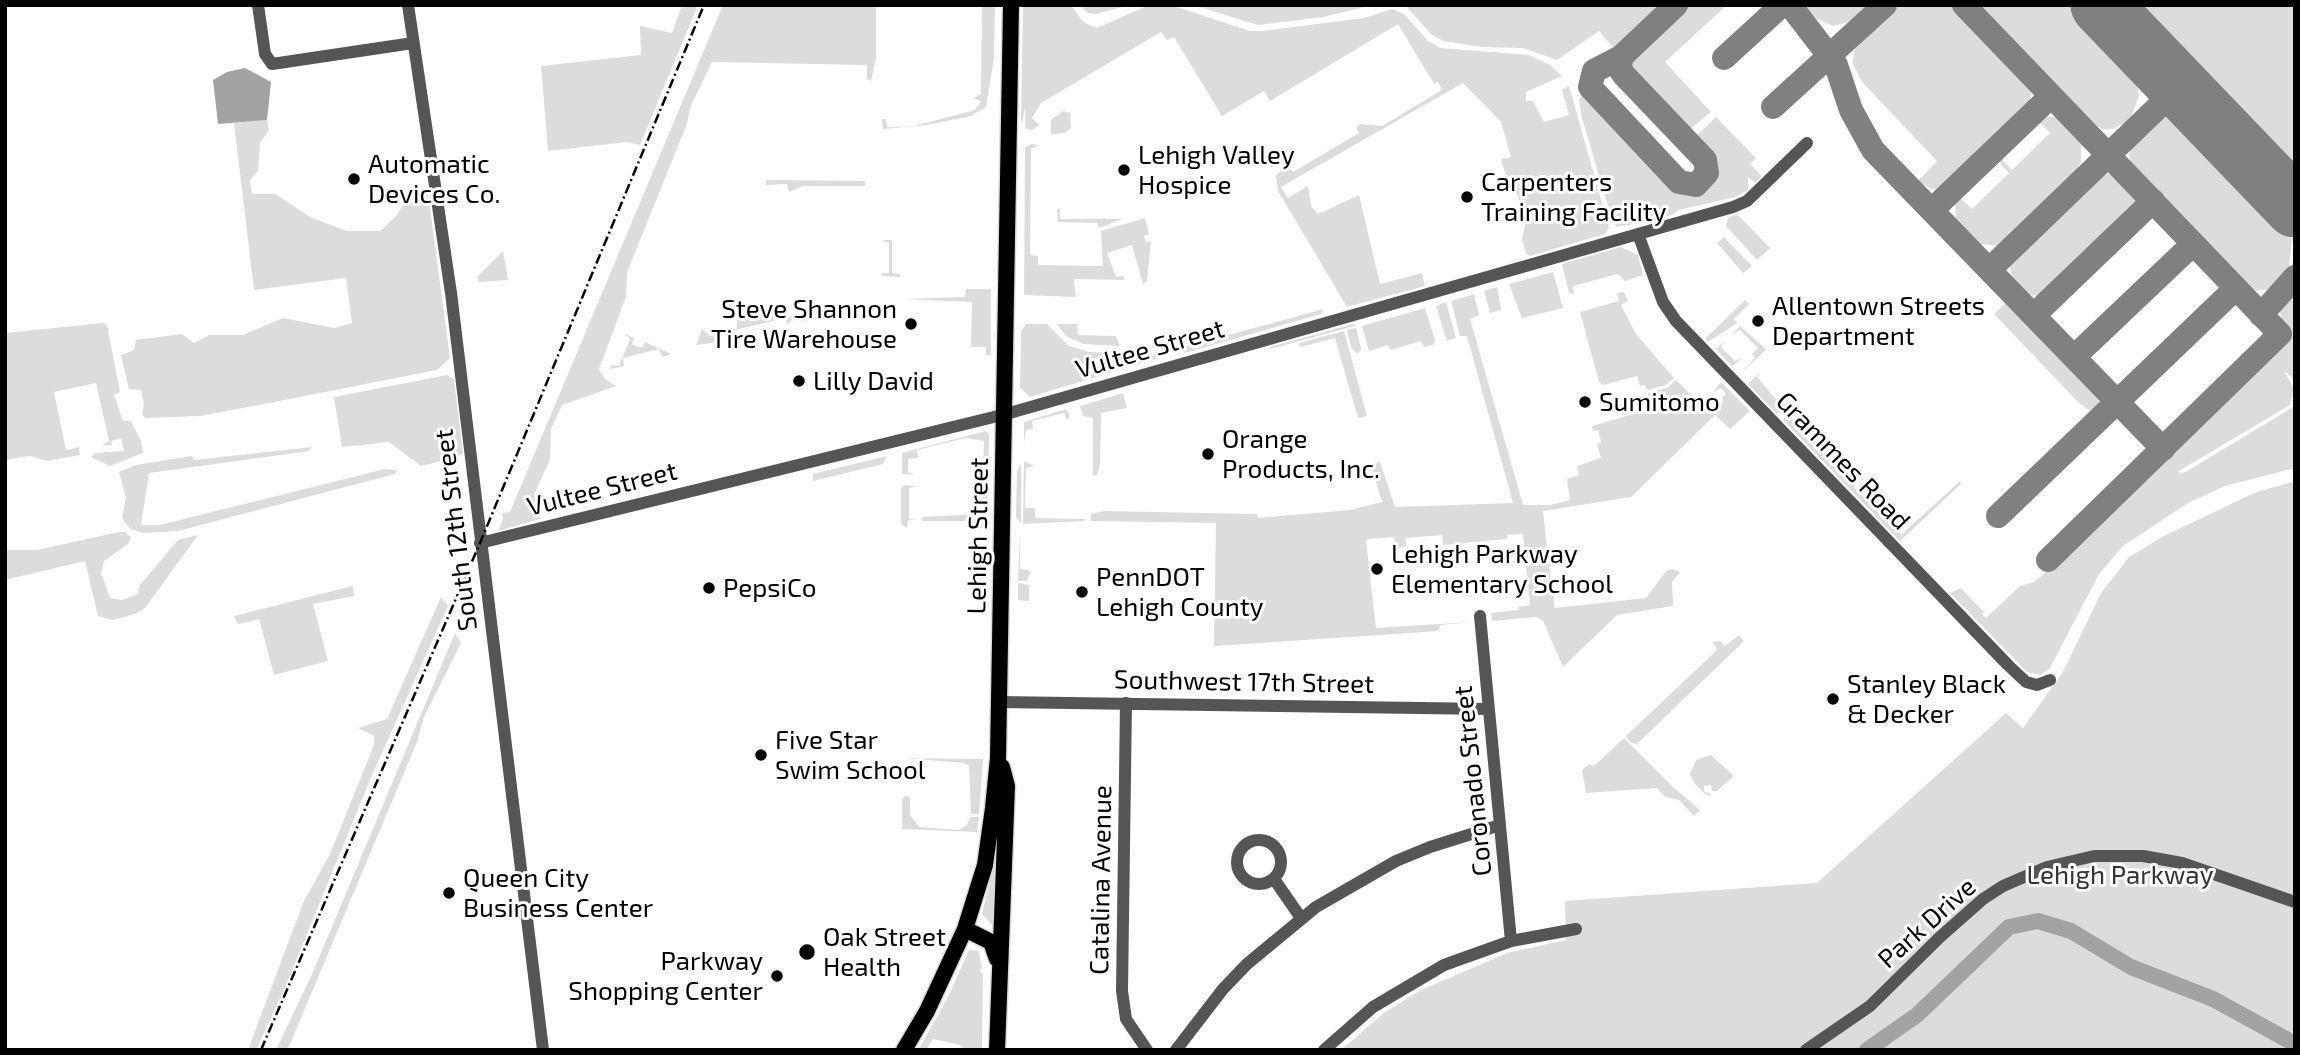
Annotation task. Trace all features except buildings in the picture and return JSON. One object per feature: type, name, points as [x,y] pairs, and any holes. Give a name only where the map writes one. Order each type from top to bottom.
[{"type":"main road","name":"Lehigh Street","points":[[904,1050],[927,1011],[965,929],[990,840],[998,758],[1011,5]]},
{"type":"main road","points":[[997,1050],[1007,786],[998,758]]},
{"type":"main road","points":[[965,929],[991,942],[996,954],[999,986]]},
{"type":"street","points":[[258,5],[265,54],[272,64],[413,43]]},
{"type":"street","name":"South 12th Street","points":[[408,5],[451,293],[543,1050]]},
{"type":"street","name":"Vultee Street","points":[[480,543],[1006,414],[1741,205],[1807,143]]},
{"type":"street","name":"Grammes Road","points":[[1638,234],[1663,302],[1676,321],[2008,665],[2026,682],[2037,685],[2050,680]]},
{"type":"street","name":"Coronado Street","points":[[1480,616],[1511,941]]},
{"type":"street","name":"Southwest 17th Street","points":[[999,702],[1489,709]]},
{"type":"street","name":"Catalina Avenue","points":[[1126,703],[1122,991],[1126,1019],[1147,1050]]},
{"type":"street","points":[[1176,1050],[1223,989],[1301,918],[1347,887],[1396,861],[1430,847],[1500,825]]},
{"type":"street","name":"Park Drive","points":[[1806,1050],[1870,1006],[1983,899],[2014,881],[2047,867],[2094,856],[2143,856],[2197,868],[2295,901]]},
{"type":"street","points":[[1274,879],[1301,918]]},
{"type":"street","points":[[1324,1050],[1373,1007],[1419,978],[1471,954],[1511,941],[1576,929]]},
{"type":"green space","points":[[682,5],[698,5],[640,145],[627,142],[548,151],[541,66],[641,55],[640,26],[672,33]]},
{"type":"green space","points":[[723,5],[876,5],[876,58],[871,81],[867,79],[867,65],[712,62],[690,108],[687,124],[627,272],[626,297],[599,369],[605,379],[616,386],[562,405],[551,429],[550,459],[534,495],[540,519],[498,531],[503,519],[502,513],[510,512]]},
{"type":"green space","points":[[982,5],[995,5],[994,58],[986,107],[971,116],[927,125],[883,129],[882,119],[886,119],[887,127],[914,126],[975,110],[981,101],[973,98],[981,94]]},
{"type":"green space","points":[[1023,5],[1071,5],[1083,22],[1097,28],[1149,5],[1171,5],[1250,31],[1364,18],[1392,9],[1404,14],[1428,41],[1440,48],[1529,55],[1550,65],[1562,76],[1526,92],[1526,101],[1533,101],[1544,122],[1569,115],[1562,90],[1569,86],[1609,228],[1605,234],[1530,256],[1526,253],[1522,239],[1525,225],[1517,194],[1511,194],[1501,159],[1511,157],[1501,122],[1463,83],[1281,187],[1288,198],[1308,186],[1311,206],[1318,214],[1359,195],[1380,284],[1422,273],[1425,286],[1347,307],[1278,191],[1276,175],[1288,165],[1293,172],[1359,133],[1356,128],[1359,124],[1382,126],[1442,90],[1438,82],[1434,84],[1398,24],[1270,101],[1264,91],[1222,116],[1174,37],[1167,40],[1161,32],[1041,103],[1032,118],[1039,125],[1032,130],[1025,128],[1025,107],[1022,124],[1021,119]]},
{"type":"green space","points":[[1079,5],[1130,5],[1096,14],[1088,13]]},
{"type":"green space","points":[[1193,5],[1373,5],[1323,17],[1258,25]]},
{"type":"green space","points":[[1405,5],[1666,5],[1617,52],[1599,31],[1557,60],[1523,48],[1482,47],[1443,41],[1431,34]]},
{"type":"green space","points":[[1683,5],[1727,5],[1665,62],[1711,112],[1685,133],[1632,79],[1628,67],[1633,53]]},
{"type":"green space","points":[[1802,5],[1869,5],[1848,22],[1833,26],[1809,15]]},
{"type":"green space","points":[[1891,5],[1954,5],[2030,86],[2031,97],[2024,112],[1943,188],[1931,189],[1918,181],[1937,161],[1862,82],[1852,62],[1857,42]]},
{"type":"green space","points":[[1975,5],[2079,5],[2125,53],[2135,72],[2139,96],[2130,120],[2113,129],[2102,129],[2079,113]]},
{"type":"green space","points":[[2123,5],[2295,5],[2295,183]]},
{"type":"green space","points":[[1585,89],[1682,189],[1697,191],[1719,170],[1692,140],[1716,117],[1756,158],[1750,164],[1762,176],[1755,183],[1748,177],[1748,190],[1735,197],[1679,210],[1670,216],[1656,216],[1641,223],[1616,227],[1602,188],[1611,182],[1608,175],[1600,179],[1582,118],[1579,100]]},
{"type":"green space","points":[[2177,106],[2278,210],[2289,230],[2292,241],[2289,266],[2271,288],[2257,291],[2243,282],[2132,167],[2129,154],[2133,141],[2159,115]]},
{"type":"green space","points":[[1063,111],[1070,113],[1071,128],[1065,133],[1051,134],[1051,120]]},
{"type":"green space","points":[[2041,117],[2056,117],[2070,127],[2081,143],[2081,162],[2070,180],[2007,241],[1999,246],[1979,244],[1956,220],[1955,200],[1958,196],[1972,209],[2009,173],[1996,159],[1999,156],[2012,170],[2050,133],[2038,120]]},
{"type":"green space","points":[[267,120],[269,130],[260,143],[258,171],[250,180],[252,194],[275,194],[312,218],[347,231],[380,231],[396,216],[411,193],[428,193],[450,358],[437,370],[200,416],[146,418],[142,415],[144,404],[141,390],[129,389],[121,355],[134,350],[136,340],[182,334],[194,343],[209,335],[243,335],[283,318],[334,328],[352,323],[346,278],[254,290],[234,123]]},
{"type":"green space","points":[[1031,144],[1039,145],[1031,149],[1030,255],[1038,256],[1038,265],[1103,266],[1101,231],[1145,218],[1149,234],[1144,236],[1146,242],[1151,241],[1147,281],[1143,284],[1132,245],[1107,253],[1116,277],[1123,276],[1125,280],[1074,279],[1076,297],[1024,295],[1025,147]]},
{"type":"green space","points":[[866,173],[865,186],[803,186],[789,192],[787,184],[766,185],[766,180],[865,181]]},
{"type":"green space","points":[[2106,174],[2115,175],[2132,190],[2136,199],[2133,212],[2051,291],[2038,296],[2026,294],[2011,274],[2010,266],[2018,251],[2093,179]]},
{"type":"green space","points":[[1057,209],[1060,209],[1060,219],[1122,219],[1099,228],[1097,223],[1058,222]]},
{"type":"green space","points":[[1737,214],[1770,248],[1757,260],[1726,226],[1728,218]]},
{"type":"green space","points":[[1724,237],[1752,266],[1743,273],[1717,243]]},
{"type":"green space","points":[[881,240],[892,240],[892,273],[900,274],[900,277],[881,276],[882,273],[889,273],[889,243]]},
{"type":"green space","points":[[1621,247],[1638,255],[1643,275],[1625,281],[1618,274],[1573,286],[1574,294],[1569,293],[1562,264]]},
{"type":"green space","points":[[503,251],[508,280],[479,282],[477,277]]},
{"type":"green space","points":[[1553,272],[1563,308],[1522,318],[1509,284]]},
{"type":"green space","points":[[1497,287],[1501,310],[1490,313],[1484,291]]},
{"type":"green space","points":[[966,289],[991,289],[991,355],[986,355],[986,347],[971,347],[972,302],[904,299],[965,297]]},
{"type":"green space","points":[[2295,289],[2295,380],[2284,371],[2294,388],[2290,405],[2179,471],[2180,474],[2187,471],[2295,406],[2295,468],[2225,486],[2188,503],[2123,546],[2099,574],[2050,668],[2041,675],[2027,672],[1950,593],[1961,588],[1984,612],[1982,614],[1986,618],[2020,586],[2034,582],[2051,568],[2054,570],[2071,553],[2069,550],[2292,335],[2282,323],[2280,311],[2285,298]]},
{"type":"green space","points":[[1624,292],[1628,301],[1621,305],[1636,334],[1674,378],[1666,385],[1647,390],[1645,385],[1640,386],[1637,376],[1603,385],[1599,382],[1580,312],[1619,301],[1617,293]]},
{"type":"green space","points":[[1474,294],[1479,315],[1470,319],[1523,505],[1550,505],[1570,500],[1567,479],[1579,475],[1577,466],[1601,458],[1597,444],[1601,442],[1598,430],[1593,431],[1592,426],[1647,410],[1648,393],[1667,388],[1676,380],[1707,411],[1723,402],[1722,398],[1726,394],[1721,388],[1713,392],[1721,382],[1750,411],[1730,429],[1715,415],[1631,497],[1543,511],[1548,557],[1561,556],[1562,564],[1549,566],[1551,582],[1564,581],[1566,584],[1553,583],[1554,608],[1646,598],[1667,570],[1673,569],[1680,572],[1672,582],[1673,606],[1617,615],[1563,667],[1543,621],[1536,617],[1492,621],[1491,613],[1519,610],[1519,607],[1530,605],[1523,534],[1507,535],[1507,539],[1443,545],[1442,535],[1406,538],[1406,546],[1396,549],[1394,537],[1369,539],[1366,540],[1376,628],[1471,622],[1440,625],[1439,631],[1214,646],[1216,523],[1091,521],[1091,514],[1104,511],[1257,514],[1258,518],[1350,510],[1382,502],[1371,465],[1380,462],[1395,507],[1513,503],[1467,336],[1460,336],[1451,301]]},
{"type":"green space","points":[[1745,300],[1749,304],[1734,319],[1737,323],[1708,342],[1705,339]]},
{"type":"green space","points":[[2009,300],[2095,388],[2100,405],[2094,414],[2078,402],[1994,314]]},
{"type":"green space","points":[[1446,302],[1456,338],[1447,341],[1436,306]]},
{"type":"green space","points":[[730,308],[733,316],[817,317],[818,310],[821,309],[823,315],[822,317],[801,322],[799,319],[790,321],[788,325],[785,318],[731,331],[731,340],[728,330],[737,329],[737,318],[728,316]]},
{"type":"green space","points":[[1425,308],[1435,340],[1433,345],[1424,347],[1421,341],[1390,350],[1388,345],[1369,351],[1362,326]]},
{"type":"green space","points":[[1324,309],[1321,314],[1185,353],[1177,349]]},
{"type":"green space","points":[[103,323],[107,325],[120,392],[114,395],[123,421],[131,421],[141,441],[143,453],[110,466],[91,457],[95,453],[124,451],[121,438],[111,441],[112,445],[102,445],[109,441],[96,383],[54,392],[66,450],[79,447],[80,455],[47,461],[30,456],[5,460],[5,333]]},
{"type":"green space","points":[[1026,324],[1047,324],[1069,346],[1089,352],[1119,353],[1125,363],[1169,351],[1169,355],[1030,397],[1020,388],[1021,331]]},
{"type":"green space","points":[[1057,324],[1077,324],[1078,335],[1116,336],[1120,346],[1083,344],[1066,336]]},
{"type":"green space","points":[[1353,324],[1355,326],[1270,349],[1270,347]]},
{"type":"green space","points":[[1740,326],[1766,349],[1788,329],[1739,375],[1755,358],[1752,354],[1758,348],[1740,330],[1732,334]]},
{"type":"green space","points":[[1356,328],[1361,349],[1357,354],[1351,347],[1347,330]]},
{"type":"green space","points":[[702,329],[710,336],[717,336],[718,342],[696,345]]},
{"type":"green space","points":[[1344,331],[1367,416],[1358,418],[1335,338],[1300,347],[1299,343]]},
{"type":"green space","points":[[624,333],[634,338],[632,344],[642,348],[645,342],[671,354],[662,357],[659,349],[623,358],[624,366],[610,369],[611,365],[619,366],[630,339]]},
{"type":"green space","points":[[1726,340],[1721,347],[1735,361],[1743,357],[1732,367],[1716,349]]},
{"type":"green space","points":[[1761,371],[1757,377],[1779,403],[1781,412],[1777,414],[1748,384]]},
{"type":"green space","points":[[447,375],[454,379],[463,453],[458,457],[421,466],[389,442],[342,447],[334,397]]},
{"type":"green space","points":[[1123,393],[1127,408],[1101,413],[1100,464],[1097,475],[1093,476],[1093,418],[1083,416],[1080,406]]},
{"type":"green space","points":[[1066,409],[1070,416],[1067,420],[1064,413],[1032,421],[1033,429],[1026,430],[1024,442],[1024,422]]},
{"type":"green space","points":[[1786,416],[1806,425],[1830,443],[1827,448],[1853,471],[1849,482],[1901,535],[1960,481],[1961,484],[1900,541],[1783,420]]},
{"type":"green space","points":[[986,431],[989,434],[987,528],[971,529],[970,521],[922,521],[922,517],[982,514],[984,441],[966,438],[917,450],[918,458],[908,459],[908,472],[915,475],[902,474],[902,453]]},
{"type":"green space","points":[[312,447],[309,451],[149,473],[141,525],[160,525],[385,469],[397,470],[395,474],[178,531],[143,533],[130,529],[122,518],[126,498],[119,472],[136,465],[192,456],[194,460]]},
{"type":"green space","points":[[887,456],[883,464],[813,481],[813,474]]},
{"type":"green space","points":[[1024,461],[1034,466],[1026,468],[1025,508],[1035,508],[1035,518],[1085,521],[1023,524]]},
{"type":"green space","points":[[1021,463],[1021,523],[1016,517],[1017,472]]},
{"type":"green space","name":"Lehigh Parkway","points":[[2295,481],[2295,1050],[1341,1050],[1385,1012],[1421,990],[1507,953],[1566,940],[1565,901],[1817,883],[2006,713],[2023,728],[2063,672],[2101,593],[2129,557],[2162,537],[2254,493]]},
{"type":"green space","points":[[904,485],[917,486],[909,488],[909,519],[919,519],[908,520],[907,528],[901,524],[901,488]]},
{"type":"green space","points":[[125,532],[131,537],[128,544],[104,561],[101,573],[110,598],[122,600],[138,594],[140,585],[178,540],[198,535],[145,608],[135,614],[113,620],[98,616],[85,561],[5,580],[5,550],[37,550]]},
{"type":"green space","points":[[1020,533],[1020,569],[1031,571],[1027,581],[1018,581]]},
{"type":"green space","points":[[1018,583],[1029,585],[1029,601],[1018,600]]},
{"type":"green space","points":[[353,586],[354,596],[313,604],[328,661],[274,675],[259,619],[238,624],[234,616]]},
{"type":"green space","points":[[441,597],[448,606],[372,775],[284,990],[256,1050],[248,1050],[303,903],[330,854],[374,745],[374,736],[358,728],[387,719]]},
{"type":"green space","points":[[455,633],[461,643],[424,717],[417,742],[290,1044],[287,1050],[276,1050],[313,972]]},
{"type":"green space","points":[[1739,635],[1744,641],[1637,744],[1630,742],[1626,736],[1717,650],[1713,642],[1720,641],[1725,646]]},
{"type":"green space","points":[[1624,738],[1700,810],[1694,816],[1679,800],[1665,797],[1657,788],[1586,793],[1582,770],[1589,764],[1594,766]]},
{"type":"green space","points":[[1711,755],[1734,776],[1717,791],[1712,791],[1711,785],[1704,786],[1704,792],[1710,793],[1711,797],[1705,794],[1694,783],[1690,774],[1696,760]]},
{"type":"green space","points":[[903,758],[983,759],[979,814],[971,814],[969,766],[964,763]]},
{"type":"green space","points":[[905,796],[910,797],[910,815],[919,827],[959,830],[967,825],[970,817],[979,817],[977,832],[902,829],[902,800]]},
{"type":"green space","points":[[996,854],[994,926],[993,926],[982,914]]},
{"type":"green space","points":[[969,950],[979,951],[982,969],[979,970],[983,974],[982,1050],[965,1050],[960,1045],[933,1039],[926,1050],[918,1050],[948,997]]},
{"type":"shaded area","points":[[245,68],[271,82],[267,120],[218,124],[213,80],[227,72]]},
{"type":"waterway","points":[[1867,1050],[1917,1015],[2009,927],[2038,921],[2071,931],[2131,967],[2213,999],[2295,1044]]},
{"type":"taxiway","points":[[1621,57],[1620,69],[1624,75],[1705,160],[1707,173],[1696,185],[1679,182],[1590,87],[1594,71],[1621,57],[1676,5]]},
{"type":"taxiway","points":[[1724,58],[1782,5]]},
{"type":"taxiway","points":[[1790,5],[1836,65],[1851,110],[1873,150],[2163,449]]},
{"type":"taxiway","points":[[1773,107],[1885,5]]},
{"type":"taxiway","points":[[1964,5],[2280,334],[2048,560]]},
{"type":"taxiway","points":[[1990,269],[2179,87]]},
{"type":"taxiway","points":[[1932,210],[2051,96]]},
{"type":"taxiway","points":[[2034,315],[2153,201]]},
{"type":"taxiway","points":[[2074,357],[2193,244]]},
{"type":"taxiway","points":[[2261,315],[2295,277]]},
{"type":"taxiway","points":[[1998,516],[2236,288]]},
{"type":"runway","points":[[2101,5],[2295,207]]},
{"type":"railway","points":[[261,1050],[480,543],[704,5]]},
{"type":"place","name":"Lehigh Valley Hospice","points":[[1124,170]]},
{"type":"place","name":"Automatic Devices Co.","points":[[354,179]]},
{"type":"place","name":"Carpenters Training Facility","points":[[1467,197]]},
{"type":"place","name":"Allentown Streets Department","points":[[1758,321]]},
{"type":"place","name":"Steve Shannon Tire Warehouse","points":[[911,324]]},
{"type":"place","name":"Lilly David","points":[[799,381]]},
{"type":"place","name":"Sumitomo","points":[[1585,402]]},
{"type":"place","name":"Orange Products, Inc.","points":[[1208,454]]},
{"type":"place","name":"Lehigh Parkway Elementary School","points":[[1377,569]]},
{"type":"place","name":"PepsiCo","points":[[709,588]]},
{"type":"place","name":"PennDOT Lehigh County","points":[[1082,592]]},
{"type":"place","name":"Stanley Black & Decker","points":[[1833,699]]},
{"type":"place","name":"Five Star Swim School","points":[[761,755]]},
{"type":"place","name":"Queen City Business Center","points":[[449,893]]},
{"type":"place","name":"Oak Street Health","points":[[807,952]]},
{"type":"place","name":"Parkway Shopping Center","points":[[777,976]]}]
